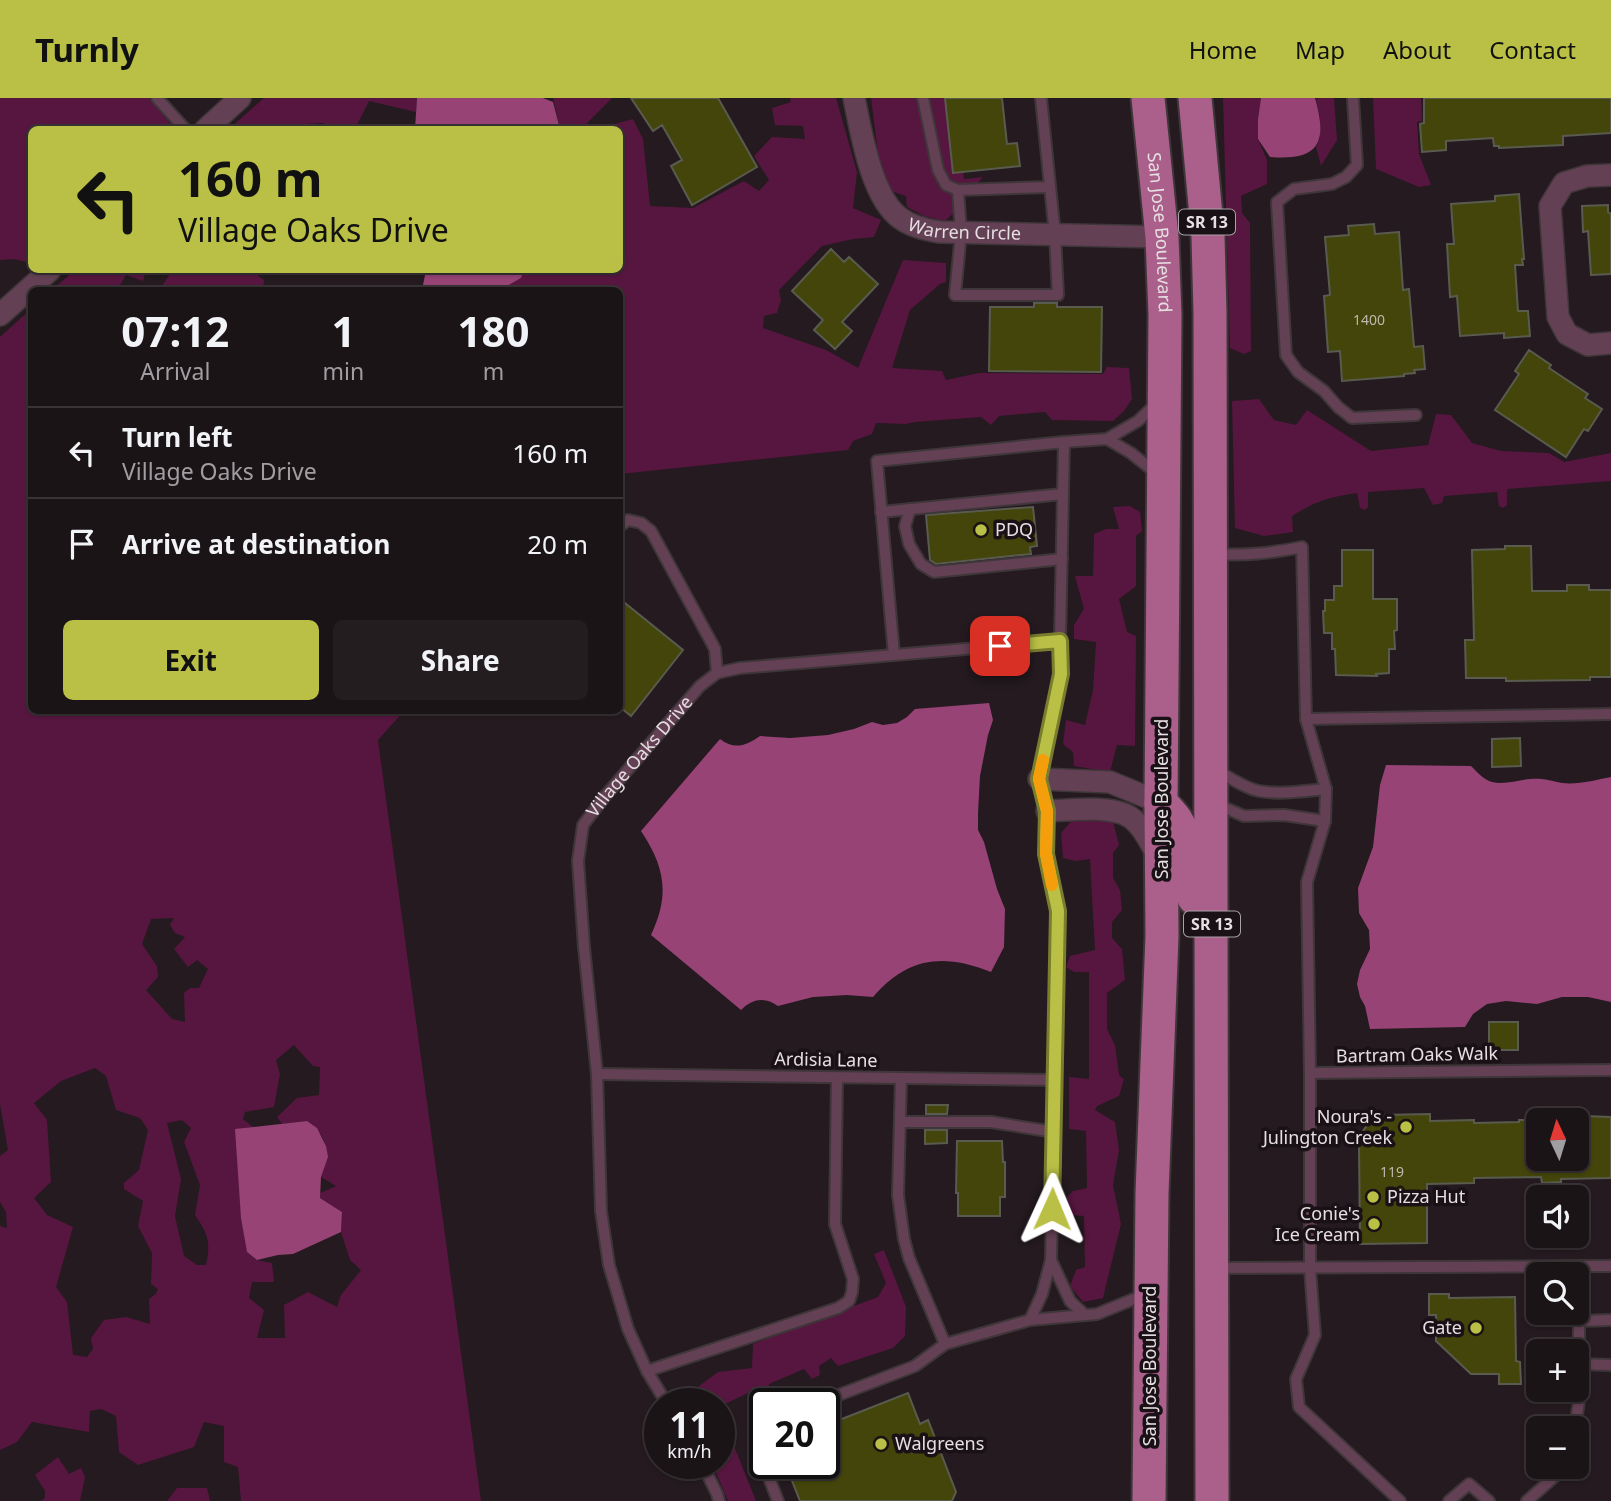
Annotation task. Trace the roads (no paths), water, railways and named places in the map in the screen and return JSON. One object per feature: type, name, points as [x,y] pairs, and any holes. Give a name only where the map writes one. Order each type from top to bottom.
[{"type":"main road","name":"San Jose Boulevard","points":[[1149,98],[1162,237],[1165,315],[1162,936],[1152,1194],[1149,1501]]},
{"type":"main road","name":"SR 13","points":[[1195,98],[1208,237],[1210,347],[1212,1501]]},
{"type":"main road","points":[[1162,237],[1179,240],[1190,250],[1195,328],[1210,347]]},
{"type":"main road","points":[[1163,615],[1182,690],[1184,741],[1200,791],[1210,801]]},
{"type":"main road","points":[[1161,803],[1176,821],[1183,835],[1193,894],[1213,964]]},
{"type":"main road","points":[[1132,1501],[1136,1209],[1152,1194]]},
{"type":"street","points":[[209,126],[240,98]]},
{"type":"street","name":"Warren Circle","points":[[854,98],[877,185],[888,206],[899,218],[920,229],[961,233],[1162,237]]},
{"type":"street","points":[[1611,174],[1587,176],[1564,183],[1550,206],[1558,317],[1567,334],[1588,345],[1611,343]]},
{"type":"street","points":[[31,287],[47,273]]},
{"type":"street","points":[[0,315],[28,290]]},
{"type":"street","points":[[1039,779],[1110,782],[1161,803]]},
{"type":"street","points":[[1047,811],[1109,810],[1130,817],[1161,860]]},
{"type":"lane","points":[[157,98],[182,126]]},
{"type":"lane","points":[[923,98],[938,170],[946,185],[958,190],[1050,187]]},
{"type":"lane","points":[[958,190],[961,233],[955,295],[1058,295],[1055,235],[1041,98]]},
{"type":"lane","points":[[1353,98],[1357,164],[1346,177],[1332,184],[1294,189],[1277,202],[1286,355],[1298,372],[1324,391],[1352,418],[1416,415]]},
{"type":"lane","points":[[894,655],[877,461],[1107,439],[1138,421],[1164,397]]},
{"type":"lane","points":[[1107,439],[1131,453],[1165,480]]},
{"type":"lane","points":[[1030,1320],[1042,1294],[1051,1261],[1058,911],[1046,854],[1047,811],[1039,779],[1061,674],[1064,442]]},
{"type":"lane","points":[[881,512],[1063,494]]},
{"type":"lane","points":[[910,509],[905,526],[909,544],[921,564],[934,572],[1062,559]]},
{"type":"lane","points":[[623,524],[628,520],[641,523],[651,531],[716,649],[717,673],[740,668],[1060,641]]},
{"type":"lane","name":"Bartram Oaks Walk","points":[[1210,553],[1264,554],[1302,547],[1306,719],[1326,789],[1325,821],[1307,882],[1310,1073],[1611,1070]]},
{"type":"lane","name":"Village Oaks Drive","points":[[657,1388],[628,1329],[609,1265],[601,1212],[597,1074],[578,861],[583,825],[699,686],[717,673]]},
{"type":"lane","points":[[1306,719],[1611,714]]},
{"type":"lane","points":[[1210,766],[1258,791],[1326,789]]},
{"type":"lane","points":[[1210,801],[1244,816],[1284,815],[1325,821]]},
{"type":"lane","points":[[1310,1073],[1310,1269],[1315,1335],[1296,1379],[1299,1407],[1400,1501]]},
{"type":"lane","name":"Ardisia Lane","points":[[597,1074],[1055,1080]]},
{"type":"lane","points":[[647,1371],[838,1308],[849,1301],[853,1279],[835,1224],[837,1078]]},
{"type":"lane","points":[[901,1078],[898,1195],[904,1239],[909,1258],[945,1344]]},
{"type":"lane","points":[[900,1122],[991,1122],[1054,1132]]},
{"type":"lane","points":[[1051,1261],[1070,1301],[1085,1315]]},
{"type":"lane","points":[[1589,1266],[1611,1266]]},
{"type":"lane","points":[[1212,1268],[1526,1267]]},
{"type":"lane","points":[[840,1394],[915,1366],[945,1344],[1030,1320],[1097,1314],[1134,1299]]},
{"type":"lane","points":[[1589,1321],[1611,1320]]},
{"type":"lane","points":[[1589,1364],[1611,1365]]},
{"type":"lane","points":[[709,1479],[719,1501]]},
{"type":"lane","points":[[769,1479],[778,1501]]},
{"type":"lane","points":[[1527,1501],[1552,1479]]},
{"type":"lane","points":[[1449,1501],[1469,1484],[1489,1501]]},
{"type":"place","name":"PDQ","points":[[981,530]]},
{"type":"place","name":"Noura's - Julington Creek","points":[[1406,1127]]},
{"type":"place","name":"Pizza Hut","points":[[1373,1197]]},
{"type":"place","name":"Conie's Ice Cream","points":[[1374,1224]]},
{"type":"place","name":"Gate","points":[[1476,1328]]},
{"type":"place","name":"Walgreens","points":[[881,1444]]}]
